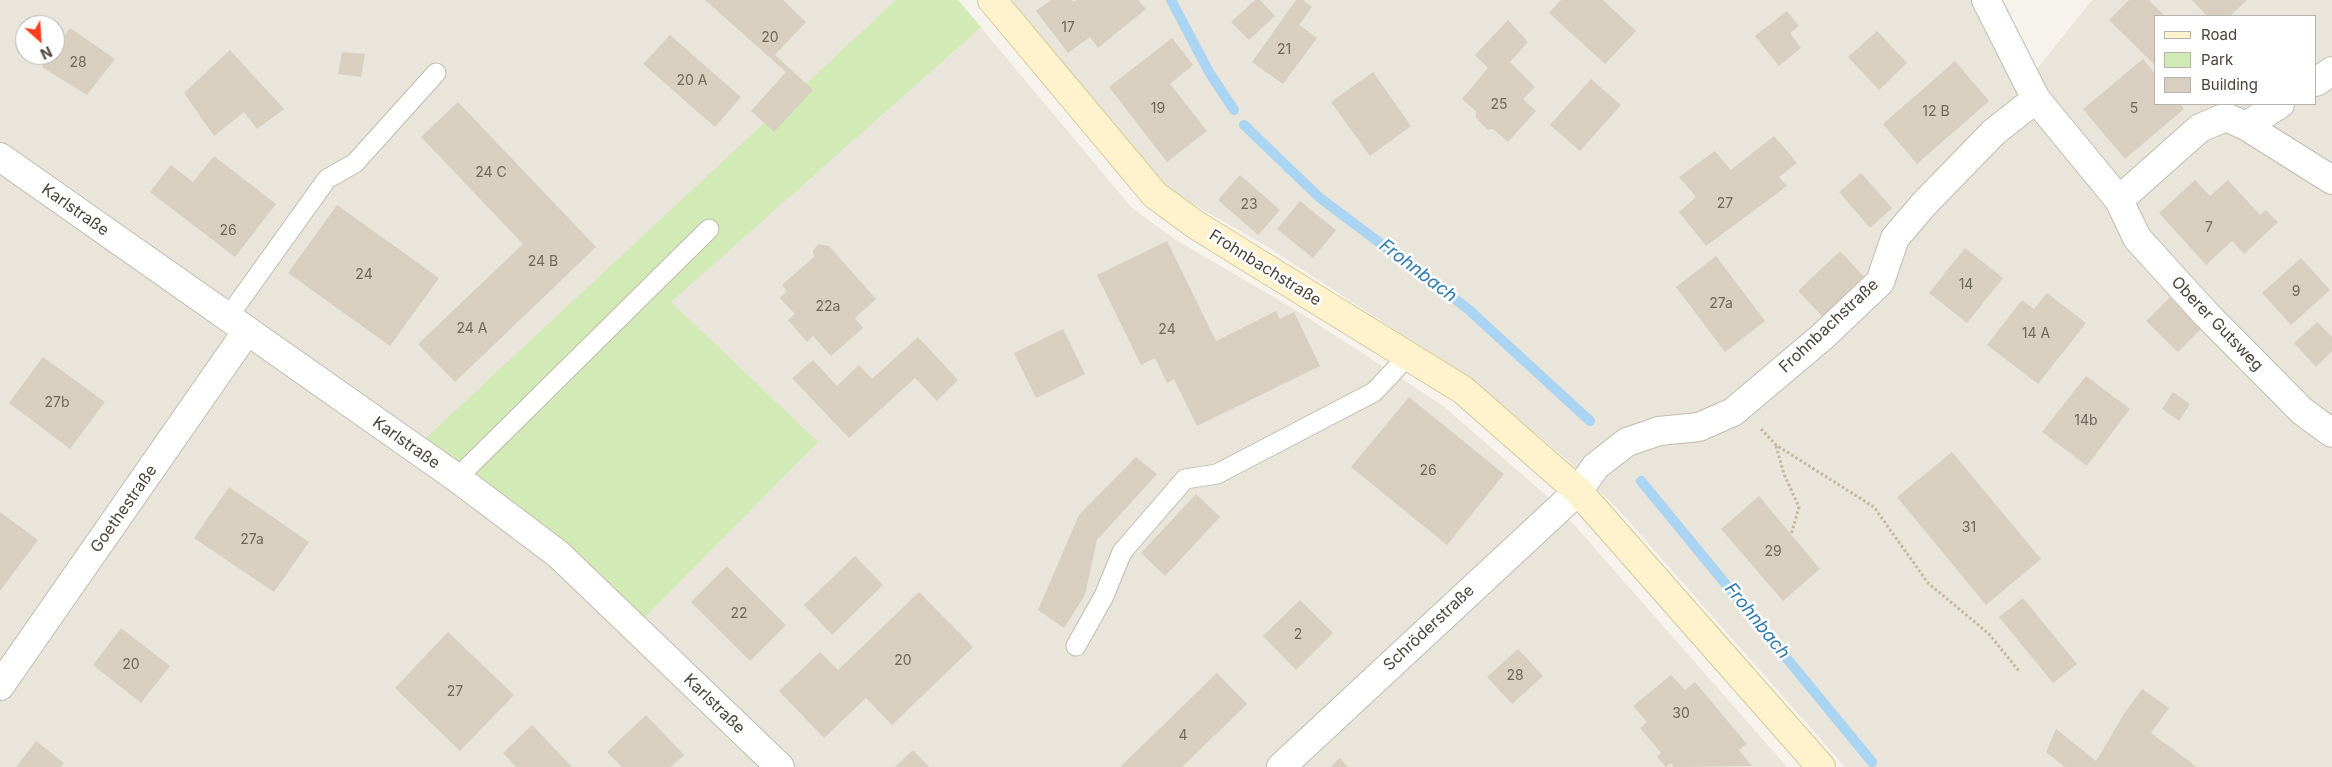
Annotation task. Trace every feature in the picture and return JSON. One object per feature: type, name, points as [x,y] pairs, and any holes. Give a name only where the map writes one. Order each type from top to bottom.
[{"type":"street","name":"Frohnbachstraße","points":[[992,0],[1155,195],[1196,225],[1464,390],[1578,491],[1818,766]]},
{"type":"street","name":"Oberer Gutsweg","points":[[1986,0],[2036,100],[2119,200],[2137,238],[2205,314],[2302,411],[2332,433]]},
{"type":"street","points":[[2317,81],[2332,71]]},
{"type":"street","name":"Frohnbachstraße","points":[[1578,491],[1596,466],[1627,442],[1659,431],[1699,427],[1733,412],[1822,337],[1880,282],[1895,238],[1918,211],[1994,132],[2036,100]]},
{"type":"street","points":[[2246,126],[2278,105]]},
{"type":"street","points":[[2119,200],[2200,128],[2226,117],[2246,126],[2332,180]]},
{"type":"street","name":"Karlstraße","points":[[0,157],[457,478],[558,554],[780,767]]},
{"type":"street","name":"Goethestraße","points":[[0,686],[237,324]]},
{"type":"street","name":"Schröderstraße","points":[[1281,767],[1578,491]]},
{"type":"lane","points":[[237,324],[327,179],[355,163],[436,73]]},
{"type":"lane","points":[[457,478],[709,229]]},
{"type":"lane","points":[[1076,646],[1104,596],[1122,552],[1185,479],[1216,474],[1374,392],[1408,356]]},
{"type":"path","points":[[1740,406],[1776,445],[1874,507],[1928,583],[1989,634],[2019,671]]},
{"type":"path","points":[[1776,445],[1784,474],[1799,507],[1791,535]]},
{"type":"shaded area","points":[[0,0],[958,0],[1132,208],[1176,240],[1296,310],[1442,405],[1555,503],[1787,767],[0,767]]},
{"type":"shaded area","points":[[1011,0],[2003,0],[2036,70],[2092,0],[2332,0],[2332,767],[1845,767],[1618,509],[1565,458],[1472,380],[1263,244],[1161,186]]},
{"type":"green space","points":[[896,0],[958,0],[981,27],[671,302],[818,442],[634,628],[414,449]]},
{"type":"building","points":[[705,0],[783,0],[806,22],[775,55],[813,90],[774,132],[751,111],[786,72]]},
{"type":"building","points":[[1051,0],[1072,0],[1074,2],[1077,0],[1138,0],[1146,9],[1098,48],[1090,37],[1068,53],[1036,11]]},
{"type":"building","points":[[1255,0],[1260,0],[1275,16],[1249,40],[1231,22]]},
{"type":"building","points":[[1296,0],[1303,0],[1312,7],[1299,25],[1317,38],[1283,84],[1252,62]]},
{"type":"building","points":[[1561,0],[1603,0],[1636,31],[1605,64],[1549,13]]},
{"type":"building","points":[[2129,0],[2149,0],[2164,15],[2154,15],[2154,64],[2109,20]]},
{"type":"building","points":[[2192,0],[2247,0],[2231,15],[2206,15]]},
{"type":"building","points":[[1787,11],[1799,26],[1790,33],[1801,48],[1779,66],[1755,36]]},
{"type":"building","points":[[1508,20],[1528,42],[1510,62],[1535,87],[1523,99],[1536,111],[1508,142],[1493,129],[1488,130],[1476,118],[1476,111],[1462,99],[1488,68],[1475,55]]},
{"type":"building","points":[[70,28],[115,59],[87,95],[42,67],[44,65],[65,65],[65,35]]},
{"type":"building","points":[[1877,31],[1907,63],[1879,90],[1848,57]]},
{"type":"building","points":[[670,35],[741,97],[715,127],[643,64]]},
{"type":"building","points":[[1172,38],[1193,65],[1170,84],[1207,131],[1167,162],[1109,87]]},
{"type":"building","points":[[230,50],[284,109],[257,129],[244,112],[214,136],[184,93]]},
{"type":"building","points":[[342,52],[365,54],[361,77],[338,74]]},
{"type":"building","points":[[2143,59],[2154,73],[2154,105],[2181,105],[2184,109],[2125,159],[2083,109]]},
{"type":"building","points":[[1955,61],[1989,101],[1917,164],[1883,124]]},
{"type":"building","points":[[1373,72],[1411,126],[1370,156],[1331,102]]},
{"type":"building","points":[[1591,79],[1621,105],[1580,151],[1550,125]]},
{"type":"building","points":[[458,102],[596,247],[455,382],[418,344],[523,244],[421,137]]},
{"type":"building","points":[[1774,136],[1797,163],[1779,177],[1787,186],[1706,246],[1679,212],[1696,197],[1679,177],[1715,151],[1731,170]]},
{"type":"building","points":[[214,156],[276,204],[235,257],[150,192],[171,165],[193,182]]},
{"type":"building","points":[[1861,173],[1892,208],[1870,228],[1839,192]]},
{"type":"building","points":[[1240,175],[1280,210],[1258,235],[1218,200]]},
{"type":"building","points":[[2195,180],[2210,196],[2228,180],[2260,215],[2266,210],[2278,222],[2244,254],[2232,241],[2206,265],[2159,213]]},
{"type":"building","points":[[1300,201],[1336,230],[1313,258],[1277,229]]},
{"type":"building","points":[[337,205],[439,278],[390,346],[288,273]]},
{"type":"building","points":[[1167,241],[1216,341],[1276,311],[1280,319],[1294,312],[1320,366],[1197,426],[1174,379],[1167,383],[1155,358],[1141,365],[1097,275]]},
{"type":"building","points":[[818,244],[829,246],[876,299],[855,318],[863,328],[831,356],[813,336],[807,342],[788,320],[795,314],[780,298],[787,291],[782,285],[814,257],[813,251]]},
{"type":"building","points":[[1965,248],[2003,278],[1967,323],[1929,293]]},
{"type":"building","points":[[1840,251],[1866,279],[1824,318],[1798,291]]},
{"type":"building","points":[[1716,256],[1765,321],[1725,352],[1676,287]]},
{"type":"building","points":[[2301,258],[2330,290],[2291,325],[2262,293]]},
{"type":"building","points":[[2047,293],[2086,323],[2038,384],[1987,345],[2022,300],[2034,309]]},
{"type":"building","points":[[2170,297],[2201,329],[2178,352],[2146,321]]},
{"type":"building","points":[[2317,322],[2332,337],[2332,351],[2316,367],[2294,343]]},
{"type":"building","points":[[1063,329],[1085,374],[1036,398],[1014,353]]},
{"type":"building","points":[[918,337],[958,380],[937,401],[915,378],[849,438],[792,378],[813,360],[837,386],[859,365],[872,379]]},
{"type":"building","points":[[43,357],[105,402],[70,449],[9,403]]},
{"type":"building","points":[[2086,376],[2130,409],[2087,466],[2042,432]]},
{"type":"building","points":[[2173,392],[2190,404],[2179,421],[2162,409]]},
{"type":"building","points":[[1409,397],[1504,474],[1447,545],[1351,467]]},
{"type":"building","points":[[1952,452],[2041,559],[1986,605],[1897,497]]},
{"type":"building","points":[[1136,457],[1157,474],[1097,540],[1085,595],[1064,628],[1038,610],[1079,515]]},
{"type":"building","points":[[229,487],[309,542],[274,592],[194,538]]},
{"type":"building","points":[[1196,494],[1220,517],[1165,576],[1141,553]]},
{"type":"building","points":[[1759,496],[1820,569],[1783,601],[1721,529]]},
{"type":"building","points":[[0,512],[38,540],[0,591]]},
{"type":"building","points":[[855,556],[883,585],[832,635],[804,605]]},
{"type":"building","points":[[727,566],[786,625],[750,661],[691,602]]},
{"type":"building","points":[[919,592],[973,647],[892,725],[866,698],[824,738],[779,691],[820,652],[838,670]]},
{"type":"building","points":[[2023,598],[2077,664],[2053,683],[1999,617]]},
{"type":"building","points":[[1300,600],[1333,633],[1296,670],[1263,636]]},
{"type":"building","points":[[121,628],[170,666],[141,703],[93,665]]},
{"type":"building","points":[[448,632],[514,695],[460,751],[395,688]]},
{"type":"building","points":[[1518,649],[1543,676],[1512,704],[1487,677]]},
{"type":"building","points":[[1217,673],[1247,704],[1182,767],[1120,767]]},
{"type":"building","points":[[1671,675],[1685,690],[1695,682],[1747,744],[1739,750],[1752,766],[1674,767],[1671,763],[1666,767],[1657,757],[1661,753],[1640,728],[1647,722],[1633,706]]},
{"type":"building","points":[[2142,689],[2169,708],[2151,733],[2197,767],[2065,767],[2046,752],[2056,729],[2096,761],[2124,714]]},
{"type":"building","points":[[646,715],[684,755],[671,767],[622,767],[607,752]]},
{"type":"building","points":[[532,725],[572,767],[516,767],[503,753]]},
{"type":"building","points":[[36,741],[64,763],[61,767],[16,767]]},
{"type":"building","points":[[913,750],[929,767],[895,767]]},
{"type":"building","points":[[1340,758],[1348,767],[1330,767]]},
{"type":"waterway","name":"Frohnbach","points":[[1171,0],[1209,72],[1234,110]]},
{"type":"waterway","name":"Frohnbach","points":[[1244,125],[1320,198],[1468,309],[1590,421]]},
{"type":"waterway","name":"Frohnbach","points":[[1641,481],[1872,762]]}]
